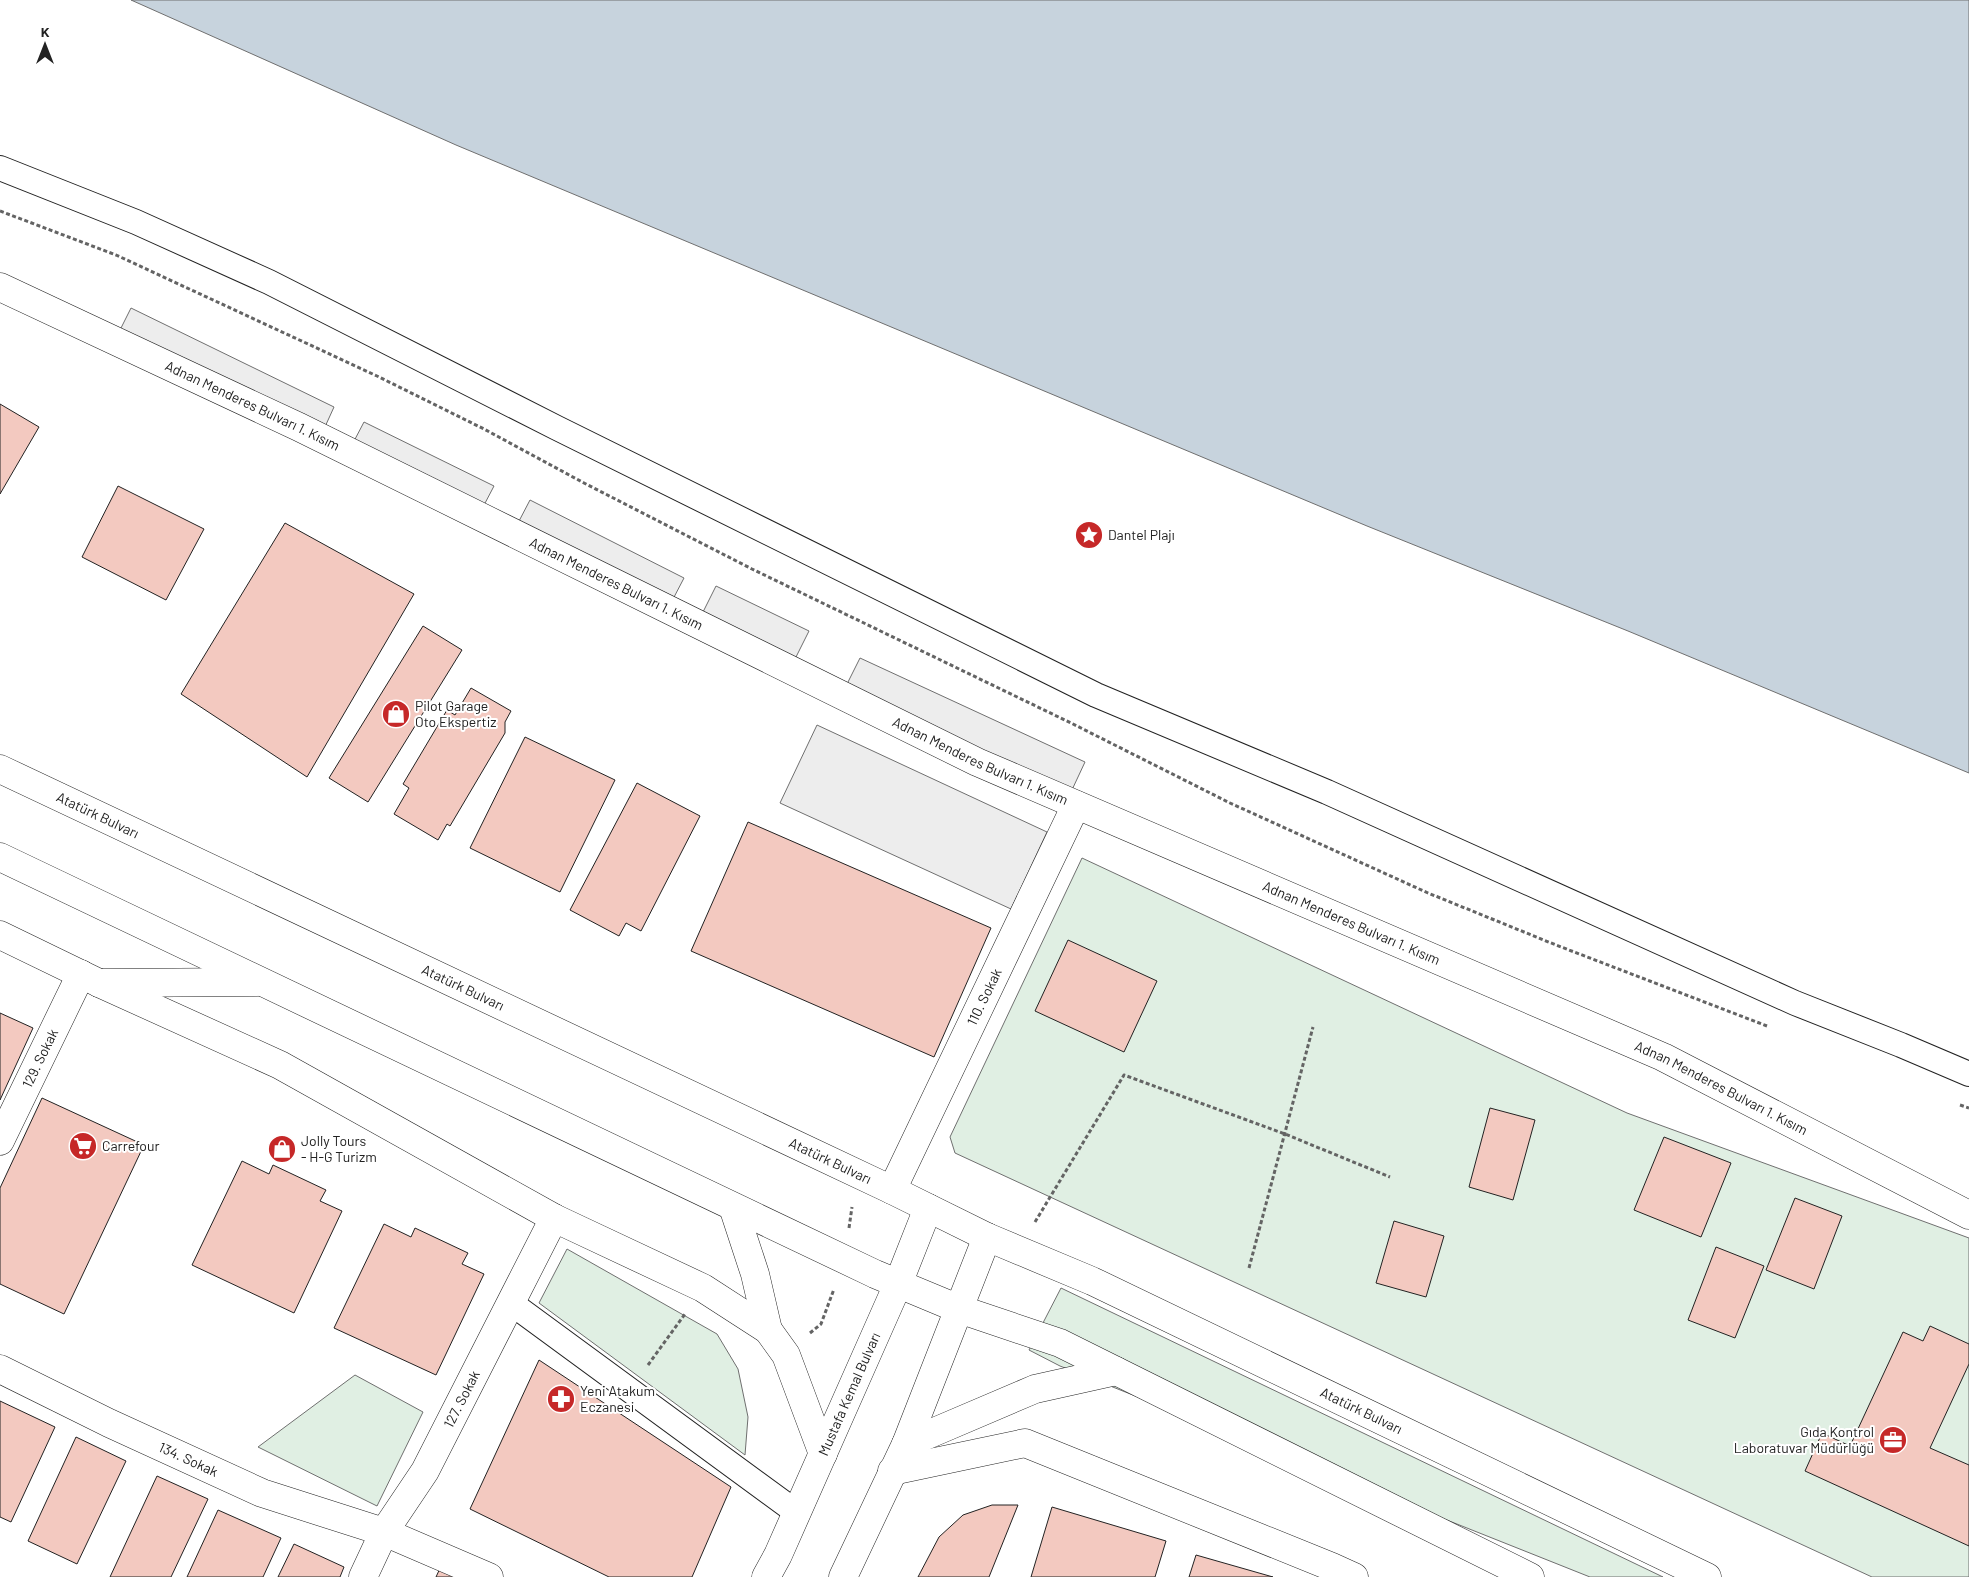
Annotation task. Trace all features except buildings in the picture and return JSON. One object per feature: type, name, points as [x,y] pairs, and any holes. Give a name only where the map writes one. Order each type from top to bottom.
[{"type":"main road","name":"Adnan Menderes Bulvarı 1. Kısım","points":[[0,287],[299,427],[977,762],[1663,1057],[1969,1215]]},
{"type":"main road","name":"Atatürk Bulvarı","points":[[0,769],[892,1190],[987,1237],[1092,1281],[1707,1577]]},
{"type":"main road","name":"110. Sokak","points":[[892,1190],[1076,805]]},
{"type":"main road","points":[[0,858],[886,1279],[959,1309],[1060,1343],[1529,1577]]},
{"type":"main road","points":[[0,935],[280,1066],[554,1218],[703,1288],[768,1330],[786,1355],[823,1454]]},
{"type":"main road","points":[[90,978],[264,982]]},
{"type":"main road","name":"129. Sokak","points":[[0,1141],[90,978]]},
{"type":"main road","points":[[733,1207],[755,1274],[768,1330]]},
{"type":"main road","name":"Mustafa Kemal Bulvarı","points":[[766,1577],[778,1555],[823,1454],[886,1279],[928,1208]]},
{"type":"main road","name":"127. Sokak","points":[[363,1577],[384,1532],[425,1471],[554,1218]]},
{"type":"main road","points":[[843,1577],[906,1444],[987,1237]]},
{"type":"main road","name":"134. Sokak","points":[[0,1369],[109,1422],[262,1492],[384,1532],[489,1577]]},
{"type":"main road","points":[[906,1444],[1035,1389],[1116,1371]]},
{"type":"main road","points":[[892,1471],[1025,1443],[1338,1574]]},
{"type":"street","points":[[0,168],[136,222],[269,282],[557,428],[1096,695],[1327,792],[1795,1004],[1901,1045],[1969,1074]]},
{"type":"street","points":[[511,1302],[796,1512]]},
{"type":"path","points":[[1249,1268],[1314,1027]]},
{"type":"path","points":[[1014,1248],[1041,1215],[1124,1075],[1285,1134],[1390,1177]]},
{"type":"path","points":[[630,1390],[703,1288]]},
{"type":"green space","points":[[1082,858],[1627,1113],[1969,1238],[1969,1577],[1872,1577],[955,1153],[950,1137]]},
{"type":"green space","points":[[567,1249],[717,1334],[738,1369],[748,1417],[745,1455],[539,1303]]},
{"type":"green space","points":[[1061,1288],[1663,1577],[1590,1577],[1060,1366],[1029,1350]]},
{"type":"green space","points":[[355,1375],[423,1412],[377,1506],[258,1447]]},
{"type":"shaded area","points":[[131,0],[1969,0],[1969,773],[1628,631],[1367,526],[456,145]]},
{"type":"shaded area","points":[[131,308],[334,407],[324,429],[120,330]]},
{"type":"shaded area","points":[[364,422],[494,486],[483,507],[353,443]]},
{"type":"shaded area","points":[[530,500],[684,578],[672,601],[518,523]]},
{"type":"shaded area","points":[[716,586],[809,631],[795,659],[702,614]]},
{"type":"shaded area","points":[[860,658],[1085,762],[1071,792],[845,688]]},
{"type":"shaded area","points":[[817,725],[1047,832],[1011,909],[780,803]]},
{"type":"place","name":"Dantel Plajı","points":[[1089,535]]},
{"type":"place","name":"Pilot Garage Oto Ekspertiz","points":[[396,714]]},
{"type":"place","name":"Carrefour","points":[[83,1146]]},
{"type":"place","name":"Jolly Tours - H-G Turizm","points":[[282,1149]]},
{"type":"place","name":"Yeni Atakum Eczanesi","points":[[561,1399]]},
{"type":"place","name":"Gıda Kontrol Laboratuvar Müdürlüğü","points":[[1893,1440]]}]
